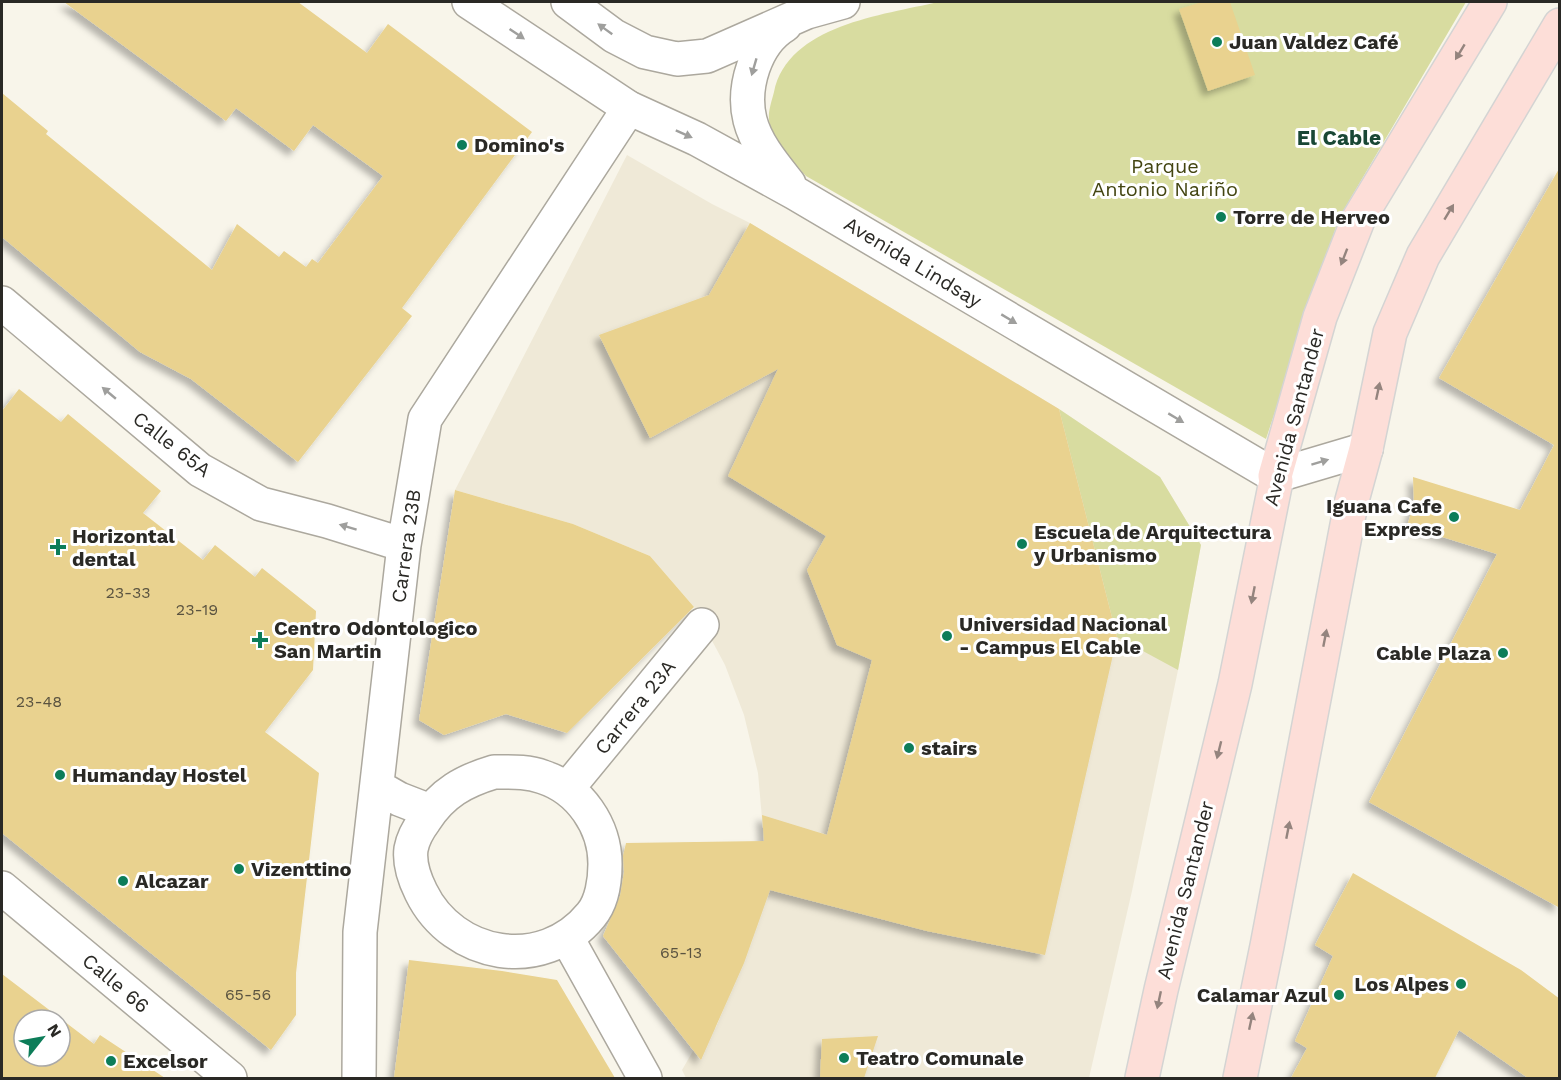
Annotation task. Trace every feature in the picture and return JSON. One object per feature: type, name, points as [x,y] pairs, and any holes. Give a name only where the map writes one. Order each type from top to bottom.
[{"type":"main road","name":"Avenida Santander","points":[[1142,1078],[1235,684],[1276,481],[1275,476],[1320,317],[1358,220],[1490,2]]},
{"type":"main road","points":[[1240,1078],[1351,504],[1366,449],[1390,333],[1423,256],[1560,25]]},
{"type":"street","name":"Avenida Lindsay","points":[[469,2],[628,108],[697,139],[795,193],[1275,476]]},
{"type":"street","points":[[568,2],[614,36],[645,52],[677,59],[707,56],[807,12],[843,2]]},
{"type":"street","points":[[795,193],[760,146],[750,121],[748,90],[756,58],[778,30],[807,12]]},
{"type":"street","name":"Carrera 23B","points":[[359,1078],[360,932],[404,545],[425,419],[628,108]]},
{"type":"street","name":"Calle 65A","points":[[2,303],[200,470],[261,504],[327,521],[404,545]]},
{"type":"street","points":[[1275,476],[1366,449]]},
{"type":"street","name":"Carrera 23A","points":[[567,789],[702,625]]},
{"type":"street","points":[[494,772],[520,772],[544,777],[567,789],[592,814],[605,847],[605,882],[592,914],[567,938],[542,948],[516,952],[490,950],[466,940],[444,925],[427,906],[410,864],[411,846],[430,811],[448,792],[470,779],[494,772]]},
{"type":"street","points":[[378,788],[430,811]]},
{"type":"street","points":[[364,902],[415,881]]},
{"type":"street","name":"Calle 66","points":[[2,888],[230,1078]]},
{"type":"street","points":[[567,938],[645,1078]]},
{"type":"shaded area","name":"Universidad Nacional - Campus El Cable","points":[[627,155],[750,223],[1059,409],[1160,477],[1201,545],[1178,670],[1132,891],[1089,1078],[686,1078],[682,1070],[693,1051],[716,1027],[752,941],[764,841],[758,773],[744,715],[725,665],[694,607],[650,556],[573,524],[455,490]]},
{"type":"green space","name":"Parque Antonio Nariño","points":[[938,2],[1466,2],[1339,218],[1266,439],[806,176],[783,150],[773,134],[769,113],[783,69],[798,52],[818,38],[841,27],[891,12]]},
{"type":"green space","points":[[1059,409],[1160,477],[1201,545],[1178,670],[1117,637]]},
{"type":"building","points":[[64,2],[298,2],[367,53],[388,24],[532,132],[402,308],[412,316],[298,462],[191,379],[140,352],[2,237],[2,93],[48,131],[46,134],[212,270],[237,224],[279,257],[284,251],[306,267],[312,259],[318,263],[383,176],[313,125],[294,151],[236,108],[226,121]]},
{"type":"building","name":"Juan Valdez Café","points":[[1202,2],[1230,2],[1255,75],[1208,91],[1179,9]]},
{"type":"building","name":"Cable Plaza","points":[[1560,167],[1560,908],[1369,802],[1497,554],[1407,526],[1414,504],[1413,477],[1520,510],[1554,445],[1439,378]]},
{"type":"building","points":[[750,223],[1059,409],[1117,637],[1045,955],[927,931],[770,890],[744,963],[701,1060],[603,936],[620,896],[626,843],[764,841],[762,815],[827,835],[872,660],[837,645],[807,570],[826,536],[728,476],[778,369],[650,438],[599,335],[709,295]]},
{"type":"building","points":[[19,389],[61,422],[68,414],[161,491],[143,513],[203,560],[215,545],[255,577],[262,568],[316,611],[313,670],[265,732],[319,773],[296,973],[296,1015],[271,1050],[2,833],[2,411]]},
{"type":"building","points":[[455,490],[573,524],[650,556],[694,607],[567,733],[506,714],[444,735],[419,720]]},
{"type":"building","name":"Los Alpes","points":[[1353,873],[1521,970],[1560,999],[1560,1078],[1528,1078],[1459,1030],[1435,1078],[1291,1078],[1307,1048],[1295,1041],[1333,956],[1315,945]]},
{"type":"building","points":[[409,960],[557,980],[615,1078],[394,1078]]},
{"type":"building","points":[[2,974],[47,1008],[12,1008],[12,1068],[72,1068],[72,1027],[94,1044],[100,1035],[165,1078],[2,1078]]},
{"type":"building","name":"Teatro Comunale","points":[[878,1036],[864,1078],[820,1078],[822,1039]]},
{"type":"place","name":"Juan Valdez Café","points":[[1217,42]]},
{"type":"place","name":"Domino's","points":[[462,145]]},
{"type":"place","name":"Torre de Herveo","points":[[1221,217]]},
{"type":"place","name":"Iguana Cafe Express","points":[[1454,517]]},
{"type":"place","name":"Escuela de Arquitectura y Urbanismo","points":[[1022,544]]},
{"type":"place","name":"Horizontal dental","points":[[58,547]]},
{"type":"place","name":"Universidad Nacional - Campus El Cable","points":[[947,636]]},
{"type":"place","name":"Centro Odontologico San Martin","points":[[260,640]]},
{"type":"place","name":"Cable Plaza","points":[[1503,653]]},
{"type":"place","name":"stairs","points":[[909,748]]},
{"type":"place","name":"Humanday Hostel","points":[[60,775]]},
{"type":"place","name":"Vizenttino","points":[[239,869]]},
{"type":"place","name":"Alcazar","points":[[123,881]]},
{"type":"place","name":"Los Alpes","points":[[1461,984]]},
{"type":"place","name":"Calamar Azul","points":[[1339,995]]},
{"type":"place","name":"Teatro Comunale","points":[[844,1058]]},
{"type":"place","name":"Excelsor","points":[[111,1061]]},
{"type":"district","name":"El Cable","points":[[1339,137]]}]
